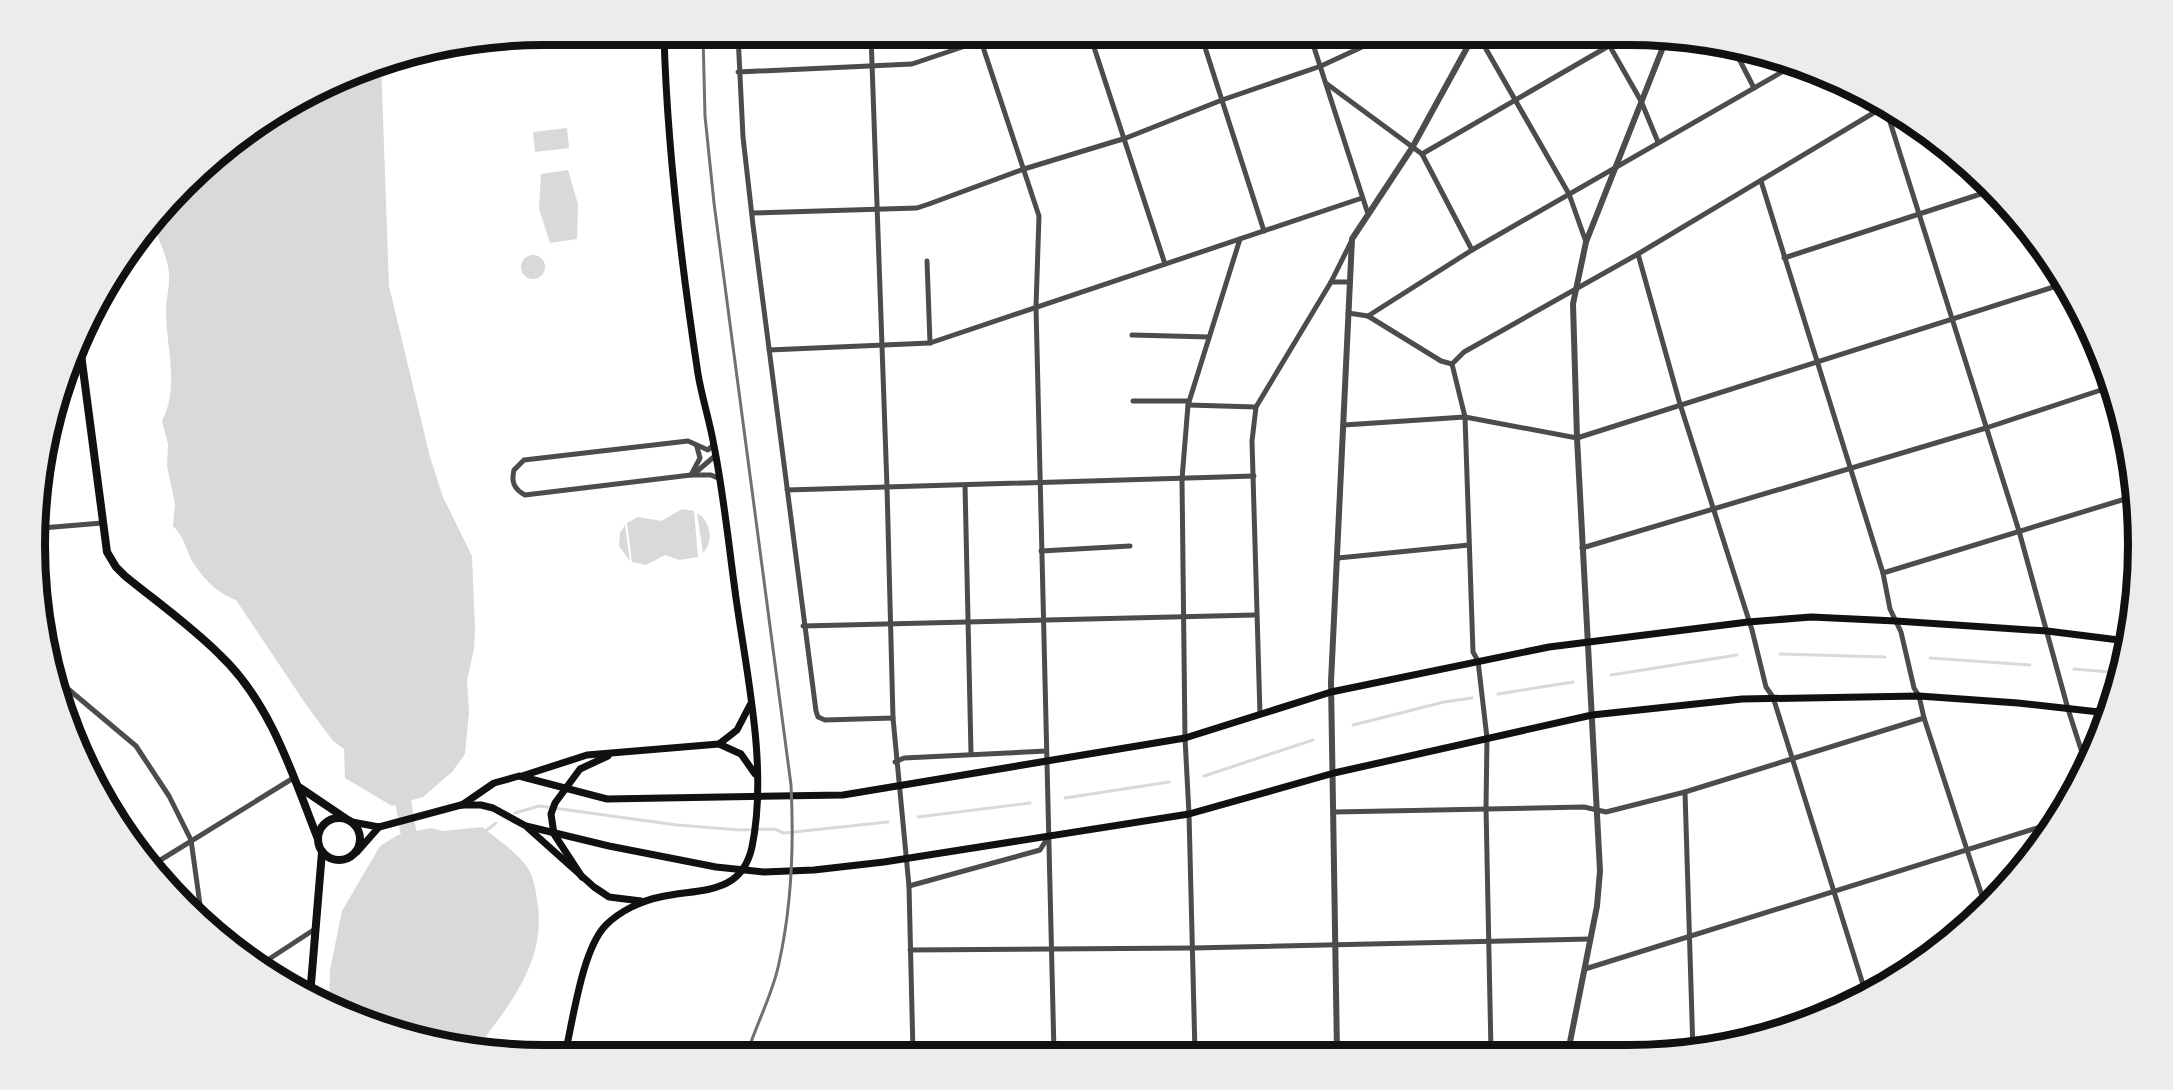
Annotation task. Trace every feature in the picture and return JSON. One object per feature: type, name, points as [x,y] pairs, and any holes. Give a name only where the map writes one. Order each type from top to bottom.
[{"type":"main road","points":[[526,826],[582,877],[609,897],[642,901],[725,885],[747,861],[753,834],[757,776],[751,704],[720,480],[699,377],[683,261],[670,132],[665,45]]},
{"type":"main road","points":[[81,358],[107,552],[116,567],[221,656],[246,686],[299,786],[322,852],[311,986]]},
{"type":"main road","points":[[519,777],[607,799],[720,796],[816,797],[874,790],[1046,755],[1185,738],[1331,692],[1549,647],[1748,622],[1811,617],[1896,621],[2047,631],[2119,640]]},
{"type":"main road","points":[[461,805],[493,808],[526,826],[554,834],[716,867],[764,872],[814,870],[884,862],[1050,834],[1190,814],[1335,773],[1592,715],[1773,697],[1919,696],[2099,712]]},
{"type":"main road","points":[[719,744],[737,730],[751,704]]},
{"type":"main road","points":[[318,839],[322,826],[339,818],[381,827],[461,805],[501,780],[519,777],[587,755],[719,744],[741,754],[757,776]]},
{"type":"main road","points":[[582,877],[554,834],[551,814],[564,788],[580,769],[616,753]]},
{"type":"main road","points":[[299,786],[349,820],[360,832],[357,852]]},
{"type":"main road","points":[[322,852],[340,861],[346,860],[381,827]]},
{"type":"main road","points":[[567,1045],[588,958],[595,939],[606,926],[642,901]]},
{"type":"street","points":[[738,45],[738,72],[752,213],[803,626],[818,717],[825,720],[893,718]]},
{"type":"street","points":[[871,45],[893,718],[895,762],[909,886],[913,1045]]},
{"type":"street","points":[[738,72],[912,64],[962,45]]},
{"type":"street","points":[[982,45],[1039,216],[1036,307],[1054,1045]]},
{"type":"street","points":[[1093,45],[1126,138],[1165,264]]},
{"type":"street","points":[[1204,45],[1264,231]]},
{"type":"street","points":[[1314,45],[1368,214]]},
{"type":"street","points":[[752,213],[917,208],[1024,169],[1126,138],[1222,100],[1321,66],[1366,45]]},
{"type":"street","points":[[1260,715],[1253,423],[1256,407],[1368,214],[1412,148],[1470,45]]},
{"type":"street","points":[[1482,45],[1569,194],[1586,242]]},
{"type":"street","points":[[1422,154],[1609,45],[1641,101],[1658,142]]},
{"type":"street","points":[[1569,1045],[1599,892],[1597,810],[1577,438],[1573,333],[1575,287],[1586,242],[1663,46]]},
{"type":"street","points":[[1739,58],[1754,88]]},
{"type":"street","points":[[1368,316],[1472,250],[1784,71]]},
{"type":"street","points":[[1327,84],[1422,154],[1472,250]]},
{"type":"street","points":[[1452,364],[1464,352],[1575,287],[1638,254],[1876,111]]},
{"type":"street","points":[[1889,119],[2019,531],[2082,753]]},
{"type":"street","points":[[1761,182],[1883,573],[1890,609],[1902,632],[1914,688],[1919,696],[1924,718],[1983,898]]},
{"type":"street","points":[[1784,258],[1984,193]]},
{"type":"street","points":[[769,350],[930,343],[1362,198]]},
{"type":"street","points":[[1195,1045],[1190,814],[1185,738],[1182,479],[1189,403],[1240,239]]},
{"type":"street","points":[[1337,1045],[1335,773],[1331,692],[1353,239]]},
{"type":"street","points":[[1638,254],[1680,404],[1766,687],[1773,697],[1790,759],[1863,986]]},
{"type":"street","points":[[927,261],[930,343]]},
{"type":"street","points":[[1330,282],[1350,282]]},
{"type":"street","points":[[1344,425],[1465,417],[1577,438],[1680,404],[1817,364],[2056,286]]},
{"type":"street","points":[[1348,313],[1368,316],[1413,345],[1452,364]]},
{"type":"street","points":[[1132,335],[1209,337]]},
{"type":"street","points":[[1452,364],[1465,417],[1473,652],[1478,661],[1487,738],[1486,807],[1491,1045]]},
{"type":"street","points":[[1582,548],[1986,428],[2103,389]]},
{"type":"street","points":[[1133,401],[1256,407]]},
{"type":"street","points":[[714,444],[708,450],[681,442],[524,460],[514,470],[512,476],[515,487],[525,495],[691,475],[711,475],[720,480]]},
{"type":"street","points":[[691,475],[700,458],[699,450],[695,445]]},
{"type":"street","points":[[691,475],[716,455]]},
{"type":"street","points":[[787,490],[1254,476]]},
{"type":"street","points":[[965,485],[971,753]]},
{"type":"street","points":[[1883,573],[2126,499]]},
{"type":"street","points":[[46,528],[102,523]]},
{"type":"street","points":[[1338,558],[1469,545]]},
{"type":"street","points":[[1041,551],[1130,546]]},
{"type":"street","points":[[803,626],[1256,615]]},
{"type":"street","points":[[66,687],[136,746],[169,796],[191,840],[200,908]]},
{"type":"street","points":[[1335,812],[1486,807],[1584,807],[1606,812],[1685,792],[1924,718]]},
{"type":"street","points":[[895,762],[904,758],[971,753],[1046,755]]},
{"type":"street","points":[[158,861],[294,777]]},
{"type":"street","points":[[1685,792],[1693,1041]]},
{"type":"street","points":[[1585,969],[1690,934],[2041,827]]},
{"type":"street","points":[[909,886],[1040,850],[1050,834]]},
{"type":"street","points":[[267,961],[315,929]]},
{"type":"street","points":[[910,950],[1193,948],[1590,939]]},
{"type":"shaded area","points":[[381,73],[389,286],[430,457],[443,497],[472,556],[475,629],[474,649],[467,680],[469,712],[465,754],[452,772],[423,797],[392,806],[345,778],[344,749],[333,741],[307,706],[236,600],[219,591],[200,572],[181,536],[173,526],[175,504],[167,466],[168,444],[162,421],[167,408],[171,381],[166,311],[169,274],[156,231],[191,191],[241,148],[295,112],[354,83]]},
{"type":"shaded area","points":[[567,128],[569,148],[535,152],[533,132]]},
{"type":"shaded area","points":[[568,170],[578,204],[577,239],[550,243],[539,209],[541,174]]},
{"type":"shaded area","points":[[533,255],[538,256],[544,262],[544,272],[538,278],[533,279],[528,278],[522,272],[521,267],[522,262],[528,256]]},
{"type":"shaded area","points":[[682,509],[694,511],[698,557],[679,560],[665,555],[646,565],[632,562],[627,523],[638,517],[661,521]]},
{"type":"shaded area","points":[[697,513],[708,526],[710,538],[703,553]]},
{"type":"shaded area","points":[[625,525],[630,561],[619,546],[620,533]]},
{"type":"shaded area","points":[[482,827],[514,852],[529,870],[536,892],[539,927],[530,965],[512,1000],[482,1041],[416,1028],[354,1007],[329,995],[330,970],[342,911],[380,846],[398,835],[430,828],[443,831]]},
{"type":"waterway","points":[[1780,654],[1885,657]]},
{"type":"waterway","points":[[1611,675],[1737,655]]},
{"type":"waterway","points":[[1930,658],[2030,665]]},
{"type":"waterway","points":[[2074,669],[2111,672]]},
{"type":"waterway","points":[[1498,694],[1573,682]]},
{"type":"waterway","points":[[1353,725],[1444,702],[1472,698]]},
{"type":"waterway","points":[[1204,776],[1313,740]]},
{"type":"waterway","points":[[400,782],[412,854]]},
{"type":"waterway","points":[[1065,798],[1169,782]]},
{"type":"waterway","points":[[918,817],[1030,803]]},
{"type":"waterway","points":[[515,813],[539,806],[677,825],[740,830],[774,829],[784,833],[888,822]]},
{"type":"waterway","points":[[483,833],[496,823]]},
{"type":"railway","points":[[703,45],[705,116],[714,203],[791,785],[791,874],[787,919],[773,986],[750,1045]]}]
